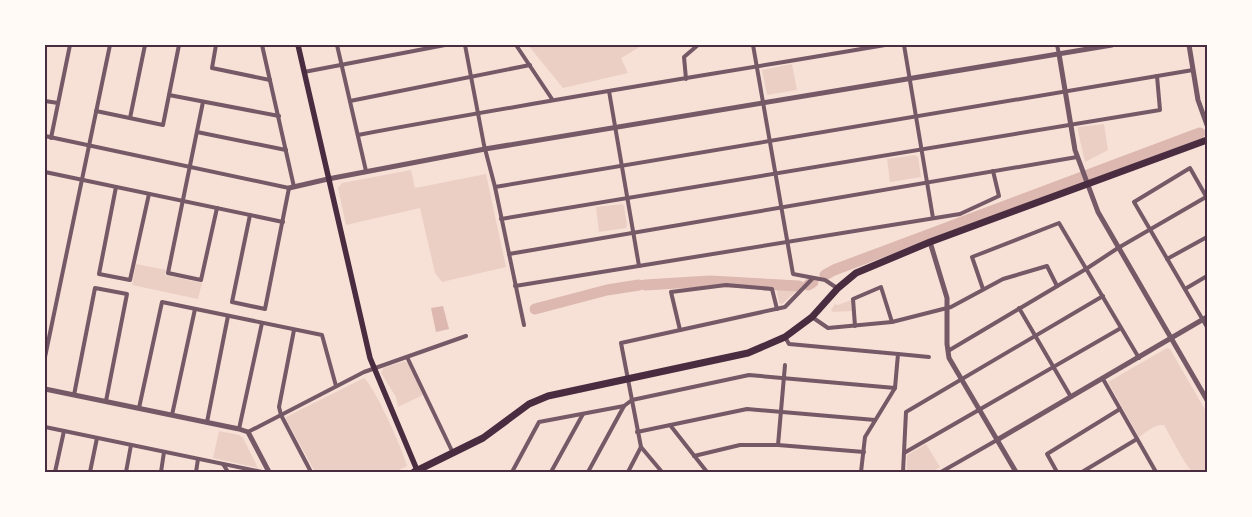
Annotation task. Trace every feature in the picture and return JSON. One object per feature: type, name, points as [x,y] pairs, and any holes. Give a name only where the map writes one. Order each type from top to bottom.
[{"type":"highway","points":[[416,471],[483,438],[529,404],[541,398],[748,353],[785,337],[812,317],[838,288],[856,273],[930,242],[1207,140]]},
{"type":"main road","points":[[298,45],[373,369],[416,471]]},
{"type":"street","points":[[51,138],[70,45]]},
{"type":"street","points":[[45,357],[110,45]]},
{"type":"street","points":[[130,118],[145,45]]},
{"type":"street","points":[[96,111],[162,125],[179,45]]},
{"type":"street","points":[[216,45],[212,68],[270,80]]},
{"type":"street","points":[[250,215],[232,302],[265,309],[282,222],[292,188],[286,150],[262,45]]},
{"type":"street","points":[[337,45],[366,172]]},
{"type":"street","points":[[304,72],[445,45]]},
{"type":"street","points":[[465,45],[485,149],[495,187],[524,325]]},
{"type":"street","points":[[516,45],[552,99]]},
{"type":"street","points":[[686,79],[684,57],[698,45]]},
{"type":"street","points":[[753,45],[793,274],[825,280],[838,288]]},
{"type":"street","points":[[358,135],[552,99],[686,79],[885,45]]},
{"type":"street","points":[[904,45],[933,218]]},
{"type":"street","points":[[1057,45],[1077,157],[1098,212],[1207,400]]},
{"type":"street","points":[[45,136],[292,188],[328,179],[485,149],[1112,45]]},
{"type":"street","points":[[1189,45],[1198,100],[1205,110],[1207,125]]},
{"type":"street","points":[[350,101],[530,65]]},
{"type":"street","points":[[495,187],[1193,70]]},
{"type":"street","points":[[501,220],[1160,110],[1157,76]]},
{"type":"street","points":[[609,91],[639,266]]},
{"type":"street","points":[[169,94],[278,116]]},
{"type":"street","points":[[45,101],[58,103]]},
{"type":"street","points":[[203,102],[168,273],[201,280],[217,208]]},
{"type":"street","points":[[197,132],[286,150]]},
{"type":"street","points":[[509,254],[1077,157]]},
{"type":"street","points":[[948,351],[1118,248],[1150,230],[1207,198],[1190,168],[1134,202],[1150,230],[1185,289],[1205,319],[1207,327]]},
{"type":"street","points":[[515,286],[960,214],[998,196],[993,171]]},
{"type":"street","points":[[45,173],[282,222]]},
{"type":"street","points":[[116,187],[98,274],[130,280],[149,194]]},
{"type":"street","points":[[983,289],[972,257],[1059,223],[1139,358]]},
{"type":"street","points":[[1167,259],[1207,236]]},
{"type":"street","points":[[930,242],[945,290],[949,358],[1014,472]]},
{"type":"street","points":[[812,317],[828,328],[892,322],[947,308],[1003,279],[1047,266],[1057,286]]},
{"type":"street","points":[[1185,289],[1207,276]]},
{"type":"street","points":[[662,472],[641,447],[621,343],[786,307],[813,278]]},
{"type":"street","points":[[680,330],[671,292],[726,285],[772,289],[777,309]]},
{"type":"street","points":[[855,326],[854,299],[881,287],[892,322]]},
{"type":"street","points":[[74,395],[95,288],[127,294],[106,401]]},
{"type":"street","points":[[903,472],[906,412],[1103,296]]},
{"type":"street","points":[[139,408],[162,302],[322,336],[336,386]]},
{"type":"street","points":[[1019,308],[1071,397]]},
{"type":"street","points":[[172,415],[195,309]]},
{"type":"street","points":[[207,422],[228,316]]},
{"type":"street","points":[[941,472],[1205,319]]},
{"type":"street","points":[[239,429],[262,323]]},
{"type":"street","points":[[904,453],[1121,328]]},
{"type":"street","points":[[294,330],[279,407],[281,415],[311,472]]},
{"type":"street","points":[[248,432],[373,369],[466,336]]},
{"type":"street","points":[[785,337],[789,344],[930,357]]},
{"type":"street","points":[[861,472],[865,437],[895,388],[898,354]]},
{"type":"street","points":[[408,357],[453,453]]},
{"type":"street","points":[[778,445],[785,365]]},
{"type":"street","points":[[588,472],[624,406],[632,400],[749,375],[895,388]]},
{"type":"street","points":[[1103,379],[1155,470],[1149,472]]},
{"type":"street","points":[[45,389],[248,432],[269,472]]},
{"type":"street","points":[[512,472],[539,422],[624,406]]},
{"type":"street","points":[[638,432],[747,409],[875,420]]},
{"type":"street","points":[[1057,472],[1046,454],[1120,409]]},
{"type":"street","points":[[551,472],[583,414]]},
{"type":"street","points":[[670,425],[707,472]]},
{"type":"street","points":[[45,427],[262,472]]},
{"type":"street","points":[[55,472],[64,431]]},
{"type":"street","points":[[90,472],[97,438]]},
{"type":"street","points":[[1082,472],[1137,439]]},
{"type":"street","points":[[694,456],[740,444],[864,452]]},
{"type":"street","points":[[126,472],[131,445]]},
{"type":"street","points":[[628,472],[641,447]]},
{"type":"street","points":[[160,472],[164,452]]},
{"type":"street","points":[[196,472],[198,459]]},
{"type":"street","points":[[224,464],[228,472]]},
{"type":"shaded area","points":[[528,45],[643,45],[621,58],[628,73],[563,88]]},
{"type":"shaded area","points":[[792,64],[797,90],[767,95],[762,70]]},
{"type":"shaded area","points":[[1104,124],[1108,150],[1085,162],[1078,127]]},
{"type":"shaded area","points":[[915,155],[918,157],[921,177],[890,182],[887,159]]},
{"type":"shaded area","points":[[411,170],[415,188],[486,174],[506,267],[442,282],[435,273],[420,208],[346,225],[338,188],[342,183]]},
{"type":"shaded area","points":[[622,204],[624,206],[626,228],[599,232],[596,207]]},
{"type":"shaded area","points":[[136,264],[166,270],[165,275],[202,283],[198,299],[132,285]]},
{"type":"shaded area","points":[[776,286],[800,288],[782,304],[779,303]]},
{"type":"shaded area","points":[[851,300],[852,311],[833,312],[831,310],[835,304],[838,305]]},
{"type":"shaded area","points":[[443,306],[449,329],[436,332],[431,308]]},
{"type":"shaded area","points":[[1167,348],[1170,349],[1207,413],[1207,472],[1192,472],[1164,425],[1154,427],[1139,437],[1108,382]]},
{"type":"shaded area","points":[[405,361],[409,364],[423,395],[398,407],[396,397],[381,373],[383,368]]},
{"type":"shaded area","points":[[364,378],[381,405],[407,466],[395,472],[315,472],[286,417]]},
{"type":"shaded area","points":[[219,431],[239,435],[243,438],[258,468],[213,458]]},
{"type":"shaded area","points":[[926,444],[940,467],[932,472],[907,472],[907,455]]},
{"type":"waterway","points":[[825,275],[1200,133]]},
{"type":"waterway","points":[[645,285],[710,281],[799,286]]},
{"type":"waterway","points":[[808,285],[813,282]]},
{"type":"waterway","points":[[535,309],[607,290],[639,285]]}]
